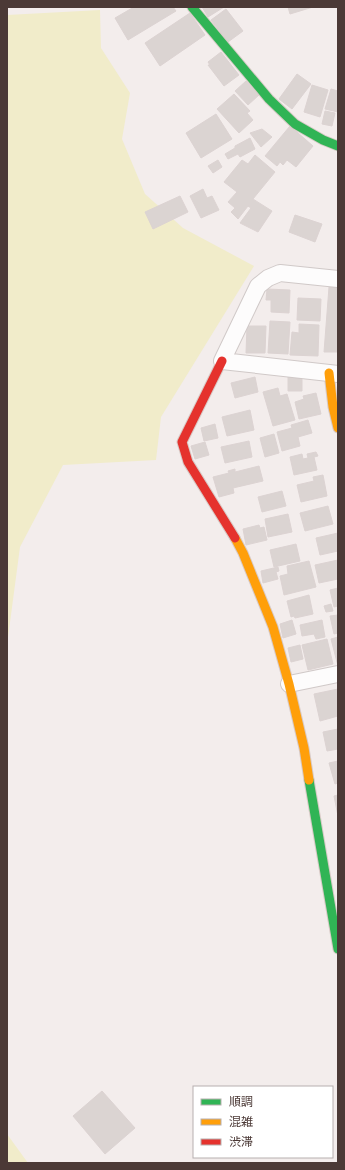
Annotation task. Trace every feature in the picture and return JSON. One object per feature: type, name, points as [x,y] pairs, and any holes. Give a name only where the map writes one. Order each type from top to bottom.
[{"type":"street","points":[[192,7],[270,99],[295,124],[323,140],[338,146]]},
{"type":"street","points":[[338,279],[280,273],[268,278],[258,286],[182,442],[188,462],[227,524],[243,553],[273,627],[290,684],[304,748],[338,949]]},
{"type":"street","points":[[222,361],[334,373],[333,407],[338,428]]},
{"type":"street","points":[[290,684],[338,674]]},
{"type":"shaded area","points":[[100,10],[101,48],[130,93],[122,139],[145,194],[183,228],[254,266],[161,417],[156,460],[63,465],[20,547],[7,645],[7,15]]},
{"type":"shaded area","points":[[7,1134],[28,1163],[7,1163]]},
{"type":"building","points":[[134,7],[173,7],[176,11],[128,40],[115,18]]},
{"type":"building","points":[[202,7],[224,7],[208,17]]},
{"type":"building","points":[[288,7],[313,7],[290,14]]},
{"type":"building","points":[[226,9],[243,31],[228,42],[211,20]]},
{"type":"building","points":[[190,13],[205,35],[160,66],[145,43]]},
{"type":"building","points":[[221,52],[239,75],[224,86],[208,65],[210,65],[208,62]]},
{"type":"building","points":[[297,74],[311,84],[292,109],[279,99]]},
{"type":"building","points":[[246,81],[259,95],[248,105],[235,91]]},
{"type":"building","points":[[312,85],[328,90],[320,117],[304,112]]},
{"type":"building","points":[[331,89],[338,91],[338,112],[325,109]]},
{"type":"building","points":[[234,94],[250,111],[247,113],[253,120],[239,133],[217,109]]},
{"type":"building","points":[[325,111],[335,113],[332,126],[322,124]]},
{"type":"building","points":[[216,114],[232,139],[201,158],[186,133]]},
{"type":"building","points":[[290,126],[313,146],[296,167],[287,160],[283,165],[280,162],[277,166],[265,156]]},
{"type":"building","points":[[262,129],[272,137],[261,147],[250,133]]},
{"type":"building","points":[[250,138],[255,149],[240,157],[238,154],[228,159],[225,154],[235,148],[235,146]]},
{"type":"building","points":[[255,155],[275,172],[253,199],[272,211],[258,232],[240,223],[251,208],[248,206],[238,219],[231,212],[235,208],[228,202],[237,192],[224,182],[242,160],[248,164]]},
{"type":"building","points":[[218,160],[222,167],[213,173],[208,166]]},
{"type":"building","points":[[203,189],[207,198],[212,196],[219,210],[201,218],[190,196]]},
{"type":"building","points":[[180,196],[188,212],[153,229],[145,212]]},
{"type":"building","points":[[295,215],[322,224],[315,242],[289,232]]},
{"type":"building","points":[[329,287],[338,288],[338,352],[324,352]]},
{"type":"building","points":[[267,289],[290,290],[289,313],[271,312],[271,300],[266,300]]},
{"type":"building","points":[[298,298],[321,299],[320,321],[297,320]]},
{"type":"building","points":[[270,321],[290,322],[288,354],[268,353]]},
{"type":"building","points":[[299,324],[319,325],[318,356],[290,355],[292,332],[299,333]]},
{"type":"building","points":[[247,326],[266,326],[265,353],[246,353]]},
{"type":"building","points":[[255,377],[258,392],[235,398],[231,383]]},
{"type":"building","points":[[288,377],[302,378],[302,391],[288,391]]},
{"type":"building","points":[[278,388],[280,396],[287,394],[295,420],[273,426],[263,392]]},
{"type":"building","points":[[316,393],[321,414],[299,419],[295,402],[304,399],[303,396]]},
{"type":"building","points":[[250,410],[254,430],[227,436],[222,417]]},
{"type":"building","points":[[308,420],[312,433],[298,437],[300,446],[282,451],[277,432],[292,428],[291,425]]},
{"type":"building","points":[[215,424],[218,438],[204,441],[201,428]]},
{"type":"building","points":[[274,434],[279,453],[265,457],[260,438]]},
{"type":"building","points":[[249,441],[252,457],[225,463],[221,447]]},
{"type":"building","points":[[205,442],[209,455],[195,459],[191,446]]},
{"type":"building","points":[[316,452],[318,456],[314,457],[317,470],[294,475],[290,457],[302,454],[303,459],[308,458],[307,454]]},
{"type":"building","points":[[259,466],[263,481],[233,488],[234,493],[219,497],[213,477],[229,473],[228,471],[235,469],[235,472]]},
{"type":"building","points":[[323,475],[327,496],[301,502],[297,485],[314,481],[313,477]]},
{"type":"building","points":[[282,491],[286,506],[262,512],[258,497]]},
{"type":"building","points":[[328,506],[333,524],[305,531],[300,513]]},
{"type":"building","points":[[288,514],[292,532],[268,537],[265,519]]},
{"type":"building","points":[[259,525],[260,528],[264,527],[267,540],[246,545],[243,529]]},
{"type":"building","points":[[338,533],[338,551],[320,555],[316,538]]},
{"type":"building","points":[[296,544],[300,561],[274,567],[270,550]]},
{"type":"building","points":[[338,560],[338,579],[319,583],[315,565]]},
{"type":"building","points":[[309,561],[316,587],[284,595],[280,576],[288,574],[287,566]]},
{"type":"building","points":[[278,567],[279,571],[276,572],[278,579],[263,583],[261,571]]},
{"type":"building","points":[[338,588],[338,606],[334,607],[330,590]]},
{"type":"building","points":[[309,595],[313,614],[295,618],[294,616],[291,617],[287,601]]},
{"type":"building","points":[[331,604],[333,611],[326,612],[324,606]]},
{"type":"building","points":[[338,615],[338,633],[334,634],[330,616]]},
{"type":"building","points":[[292,620],[296,634],[283,638],[280,624]]},
{"type":"building","points":[[322,620],[325,637],[316,639],[314,634],[302,636],[300,625]]},
{"type":"building","points":[[338,637],[338,666],[331,639]]},
{"type":"building","points":[[327,639],[333,664],[308,670],[302,645]]},
{"type":"building","points":[[300,645],[303,659],[291,662],[288,648]]},
{"type":"building","points":[[338,689],[338,716],[320,721],[314,694]]},
{"type":"building","points":[[338,729],[338,749],[327,751],[323,732]]},
{"type":"building","points":[[338,761],[338,783],[335,784],[329,763]]},
{"type":"building","points":[[338,795],[338,816],[334,796]]},
{"type":"building","points":[[102,1091],[135,1128],[105,1154],[73,1116]]},
{"type":"traffic: fast","points":[[192,7],[269,99],[295,124],[323,140],[338,146]]},
{"type":"traffic: fast","points":[[309,780],[338,949]]},
{"type":"traffic: slow","points":[[329,373],[333,407],[338,428]]},
{"type":"traffic: slow","points":[[235,538],[243,553],[273,627],[289,684],[304,748],[309,780]]},
{"type":"traffic: jam","points":[[222,361],[182,442],[188,462],[235,538]]}]
